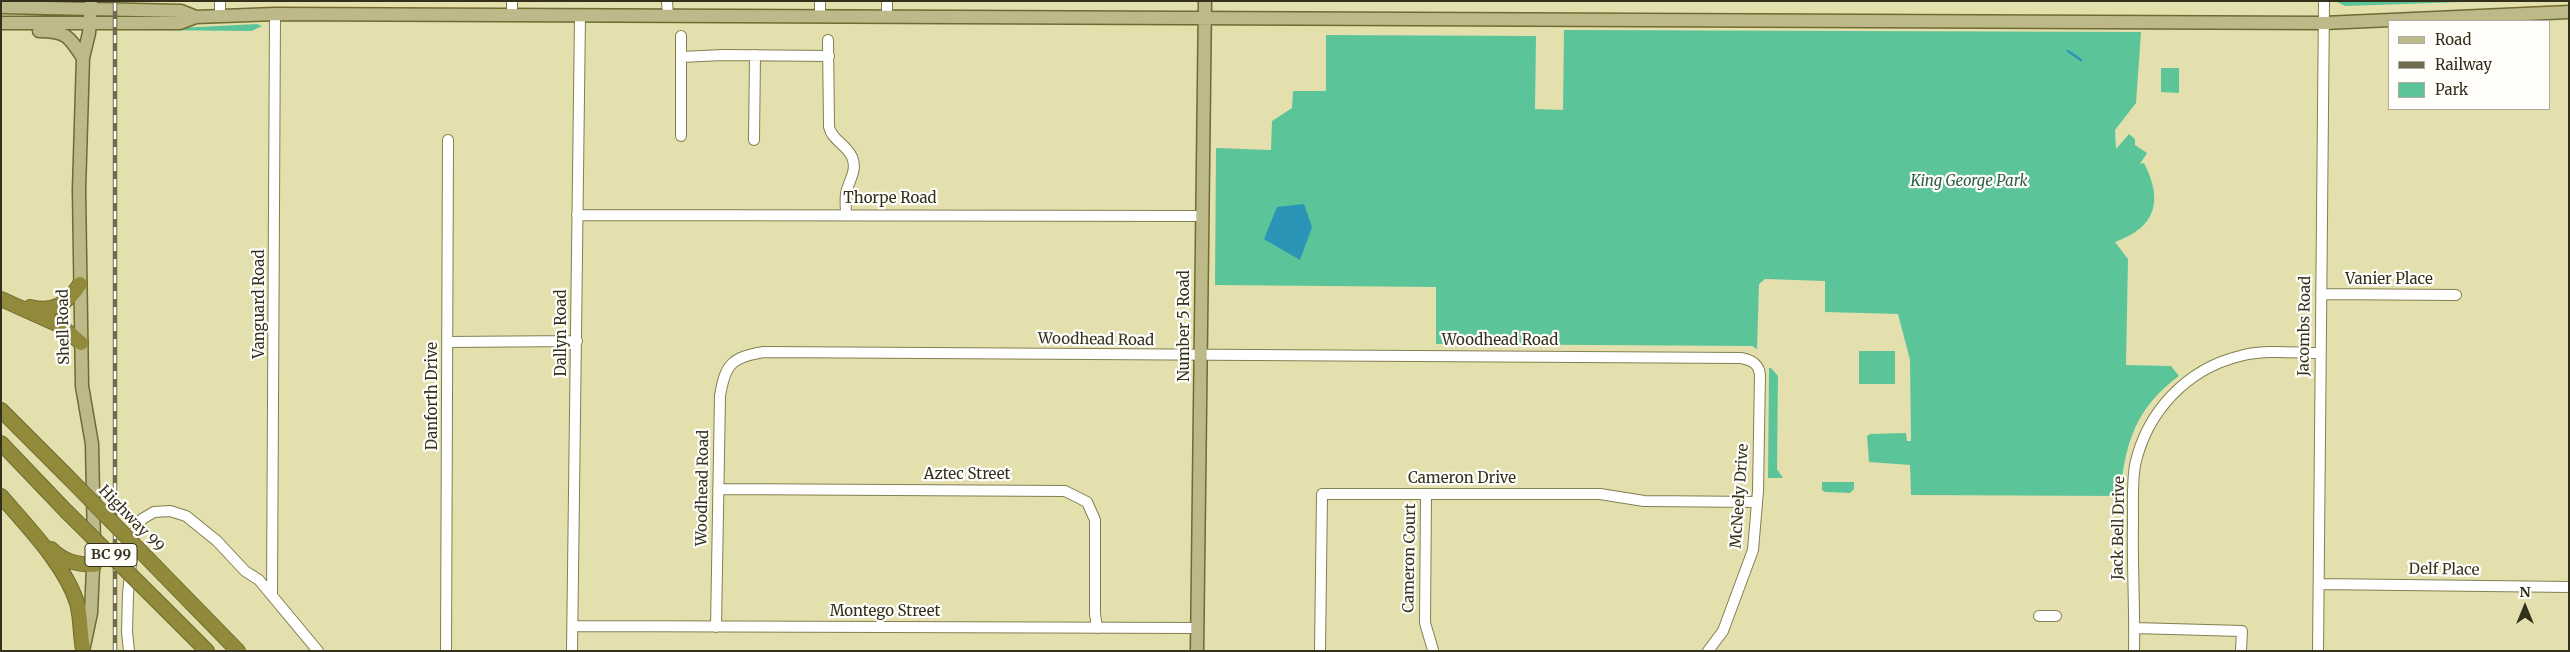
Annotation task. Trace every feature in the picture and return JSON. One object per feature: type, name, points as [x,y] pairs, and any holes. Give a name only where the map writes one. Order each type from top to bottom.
[{"type":"highway","points":[[4,300],[42,310],[52,309],[71,298],[80,284]]},
{"type":"highway","points":[[4,300],[61,326],[81,343]]},
{"type":"highway","name":"Highway 99","points":[[1,410],[238,651]]},
{"type":"highway","name":"BC 99","points":[[2,444],[66,511],[207,651]]},
{"type":"highway","points":[[1,496],[27,526],[60,559],[75,564],[94,565]]},
{"type":"highway","points":[[27,526],[69,586],[78,606],[83,650]]},
{"type":"main road","name":"Number 5 Road","points":[[1197,651],[1205,1]]},
{"type":"main road","points":[[1,7],[91,5],[181,11],[196,17]]},
{"type":"main road","name":"Shell Road","points":[[83,650],[91,613],[94,565],[92,444],[82,386],[80,284],[83,58],[90,23],[91,5]]},
{"type":"main road","points":[[2391,20],[2569,12]]},
{"type":"main road","points":[[1,24],[180,24],[196,17],[274,14],[820,16],[1205,20],[2324,23],[2388,20]]},
{"type":"main road","points":[[1,24],[12,30],[62,33],[70,38],[83,58]]},
{"type":"street","points":[[220,1],[220,15]]},
{"type":"street","points":[[512,1],[512,15]]},
{"type":"street","points":[[667,1],[668,16]]},
{"type":"street","points":[[820,1],[820,16]]},
{"type":"street","points":[[887,1],[887,17]]},
{"type":"street","name":"Jacombs Road","points":[[2318,651],[2324,1]]},
{"type":"street","name":"Vanguard Road","points":[[272,594],[274,14]]},
{"type":"street","name":"Dallyn Road","points":[[572,651],[580,16]]},
{"type":"street","points":[[680,136],[681,36]]},
{"type":"street","points":[[828,40],[829,127],[832,136],[848,150],[854,163],[853,177],[846,194],[846,214]]},
{"type":"street","points":[[754,140],[755,55]]},
{"type":"street","points":[[680,57],[828,56]]},
{"type":"street","name":"Danforth Drive","points":[[446,651],[448,140]]},
{"type":"street","name":"Thorpe Road","points":[[577,215],[1202,216]]},
{"type":"street","name":"Vanier Place","points":[[2321,294],[2456,295]]},
{"type":"street","points":[[448,342],[577,341]]},
{"type":"street","name":"Woodhead Road","points":[[716,627],[720,396],[723,374],[736,359],[748,354],[764,352],[1741,358],[1751,360],[1757,365]]},
{"type":"street","name":"Jack Bell Drive","points":[[2134,651],[2132,566],[2134,474],[2145,434],[2160,409],[2181,386],[2220,362],[2241,355],[2260,353],[2320,353]]},
{"type":"street","name":"McNeely Drive","points":[[1708,651],[1723,632],[1753,550],[1757,502],[1760,375],[1757,365]]},
{"type":"street","name":"Aztec Street","points":[[718,489],[1065,491],[1087,502],[1095,520],[1095,614],[1097,628]]},
{"type":"street","name":"Cameron Drive","points":[[1320,651],[1322,494],[1600,494],[1644,501],[1757,502]]},
{"type":"street","name":"Cameron Court","points":[[1426,494],[1425,622],[1433,650]]},
{"type":"street","points":[[129,651],[128,603],[134,533],[142,519],[154,512],[170,511],[186,516],[217,541],[245,571],[259,580],[318,651]]},
{"type":"street","name":"Delf Place","points":[[2319,584],[2569,587]]},
{"type":"street","points":[[2039,616],[2056,616]]},
{"type":"street","name":"Montego Street","points":[[573,626],[1197,628]]},
{"type":"street","points":[[2134,628],[2242,631],[2241,651]]},
{"type":"green space","points":[[2335,1],[2493,1],[2345,6]]},
{"type":"green space","points":[[257,24],[262,26],[252,31],[139,30]]},
{"type":"green space","name":"King George Park","points":[[1564,30],[2141,32],[2136,103],[2115,130],[2116,149],[2129,134],[2135,139],[2135,145],[2147,153],[2140,164],[2144,163],[2150,176],[2154,200],[2148,220],[2140,229],[2115,242],[2128,259],[2126,365],[2171,366],[2179,376],[2152,401],[2142,414],[2135,428],[2125,460],[2120,496],[1911,495],[1910,465],[1869,462],[1867,436],[1870,434],[1906,433],[1907,441],[1911,441],[1910,360],[1898,314],[1825,312],[1825,281],[1765,279],[1759,284],[1757,349],[1752,346],[1436,344],[1436,287],[1215,285],[1216,148],[1271,150],[1272,121],[1292,108],[1293,91],[1326,91],[1326,35],[1536,36],[1535,109],[1563,110]]},
{"type":"green space","points":[[2161,68],[2179,68],[2179,93],[2161,92]]},
{"type":"green space","points":[[1859,351],[1895,351],[1895,384],[1859,384]]},
{"type":"green space","points":[[1769,368],[1778,376],[1777,469],[1783,478],[1768,478]]},
{"type":"green space","points":[[1822,482],[1854,482],[1854,489],[1850,493],[1825,492],[1822,490]]},
{"type":"water","points":[[1304,204],[1312,227],[1300,260],[1264,239],[1277,207]]},
{"type":"waterway","points":[[2068,51],[2081,60]]},
{"type":"railway","points":[[115,1],[115,651]]}]
